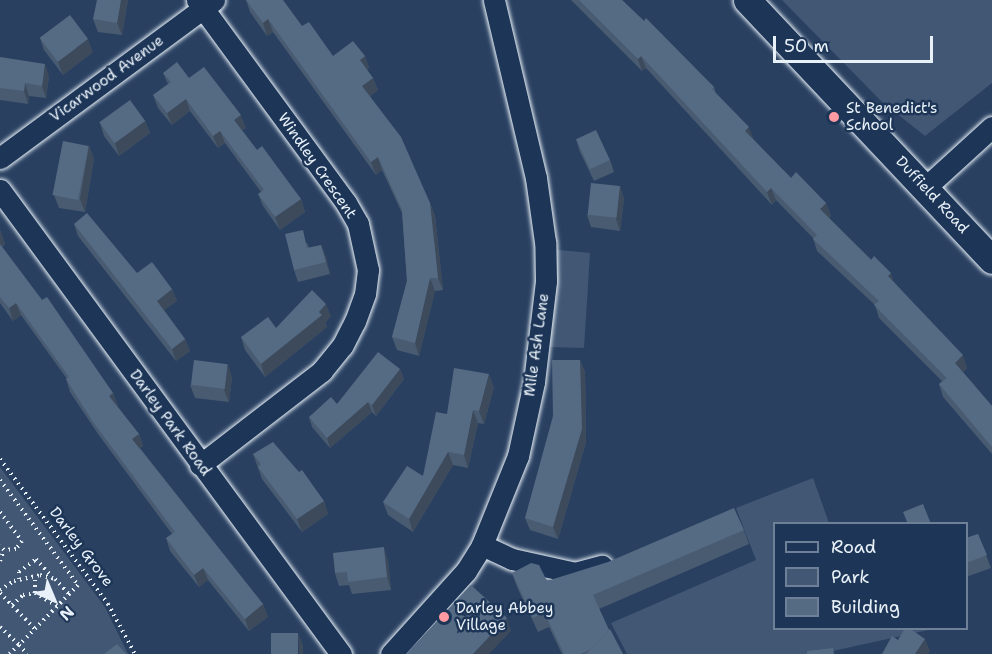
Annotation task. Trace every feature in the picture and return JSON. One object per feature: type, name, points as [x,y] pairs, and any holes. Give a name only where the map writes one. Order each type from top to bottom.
[{"type":"main road","name":"Duffield Road","points":[[747,0],[926,187],[992,260]]},
{"type":"street","name":"Mile Ash Lane","points":[[391,654],[466,571],[482,545],[518,456],[534,382],[546,281],[536,178],[494,0]]},
{"type":"street","name":"Vicarwood Avenue","points":[[0,158],[205,3]]},
{"type":"street","name":"Windley Crescent","points":[[200,465],[321,371],[342,346],[355,321],[365,294],[368,270],[358,224],[346,203],[205,3]]},
{"type":"street","points":[[926,187],[992,127]]},
{"type":"street","name":"Darley Park Road","points":[[0,190],[341,654]]},
{"type":"street","points":[[482,545],[512,559],[575,573],[619,560]]},
{"type":"path","name":"Darley Grove","points":[[0,459],[108,604],[135,654]]},
{"type":"path","points":[[1,483],[78,585],[9,654]]},
{"type":"path","points":[[0,512],[22,541],[16,549],[4,550],[0,546]]},
{"type":"path","points":[[0,561],[4,550]]},
{"type":"path","points":[[19,579],[20,572],[36,559],[69,594]]},
{"type":"path","points":[[35,629],[0,591],[19,579],[36,575],[55,579]]},
{"type":"path","points":[[35,593],[36,575]]},
{"type":"path","points":[[12,605],[23,596],[35,593],[57,606]]},
{"type":"path","points":[[0,627],[27,654]]},
{"type":"green space","points":[[782,0],[992,0],[992,83],[925,136],[881,101]]},
{"type":"green space","points":[[550,249],[590,253],[584,348],[549,347]]},
{"type":"green space","points":[[0,467],[105,607],[128,654],[0,654]]},
{"type":"green space","points":[[813,478],[829,522],[773,522],[773,630],[928,630],[819,654],[627,654],[611,623],[756,560],[736,508]]},
{"type":"building","points":[[97,0],[121,0],[117,23],[93,19]]},
{"type":"building","points":[[246,0],[283,0],[302,26],[309,22],[333,56],[353,41],[365,56],[360,60],[373,78],[362,86],[401,137],[430,203],[438,278],[430,278],[415,343],[392,337],[407,281],[402,210],[378,157],[371,162],[268,19],[263,23]]},
{"type":"building","points":[[579,0],[622,0],[644,21],[646,18],[714,87],[712,89],[749,127],[745,131],[791,178],[796,172],[826,203],[820,209],[871,260],[874,256],[891,273],[888,276],[963,355],[955,363],[992,406],[992,447],[939,384],[947,378],[874,305],[879,301],[813,239],[817,235],[771,188],[767,192],[641,56],[638,59]]},
{"type":"building","points":[[70,15],[88,39],[58,62],[40,38]]},
{"type":"building","points":[[0,57],[45,64],[42,86],[25,83],[24,91],[0,88]]},
{"type":"building","points":[[177,62],[189,78],[204,67],[241,115],[234,120],[257,150],[262,146],[301,199],[275,217],[258,194],[264,190],[220,131],[213,136],[186,99],[167,113],[153,95],[171,82],[163,73]]},
{"type":"building","points":[[130,100],[145,121],[115,143],[99,122]]},
{"type":"building","points":[[596,130],[610,160],[590,169],[576,139]]},
{"type":"building","points":[[63,141],[89,146],[78,200],[53,195]]},
{"type":"building","points":[[591,183],[620,186],[616,218],[588,215]]},
{"type":"building","points":[[87,213],[137,273],[152,262],[172,289],[157,301],[185,339],[172,349],[74,224]]},
{"type":"building","points":[[303,230],[307,248],[321,245],[326,262],[294,270],[285,234]]},
{"type":"building","points":[[0,244],[42,300],[47,297],[113,393],[109,396],[139,434],[132,439],[263,604],[245,619],[203,568],[194,575],[166,538],[175,532],[93,422],[66,379],[69,377],[16,303],[9,308],[0,297]]},
{"type":"building","points":[[312,290],[326,304],[319,312],[322,315],[261,364],[241,337],[268,317],[276,328]]},
{"type":"building","points":[[378,352],[400,369],[372,405],[368,402],[327,438],[309,417],[331,397],[337,404]]},
{"type":"building","points":[[194,360],[228,364],[225,389],[191,385]]},
{"type":"building","points":[[552,360],[580,360],[582,429],[553,527],[525,518],[553,416]]},
{"type":"building","points":[[454,368],[489,374],[479,411],[473,410],[464,455],[448,452],[409,519],[383,502],[407,466],[423,476],[436,412],[447,414]]},
{"type":"building","points":[[273,442],[299,472],[302,470],[324,501],[297,519],[258,467],[261,464],[253,454]]},
{"type":"building","points":[[923,504],[930,522],[907,522],[903,512]]},
{"type":"building","points":[[734,508],[744,530],[593,595],[609,630],[591,649],[580,654],[564,654],[544,612],[533,618],[512,573],[531,563],[539,565],[547,581],[608,562]]},
{"type":"building","points":[[978,534],[987,555],[968,562],[968,537]]},
{"type":"building","points":[[384,547],[387,577],[348,582],[347,572],[335,573],[333,553]]},
{"type":"building","points":[[471,585],[507,618],[473,654],[406,654]]},
{"type":"building","points":[[610,629],[623,654],[586,654]]},
{"type":"building","points":[[904,630],[912,630],[925,639],[915,654],[882,654],[892,636],[898,640]]},
{"type":"building","points":[[271,633],[298,633],[298,654],[271,654]]},
{"type":"building","points":[[117,644],[126,654],[104,654]]},
{"type":"building","points":[[833,648],[834,654],[807,654],[807,651]]},
{"type":"place","name":"St Benedict's School","points":[[834,117]]},
{"type":"place","name":"Darley Abbey Village","points":[[444,617]]}]
